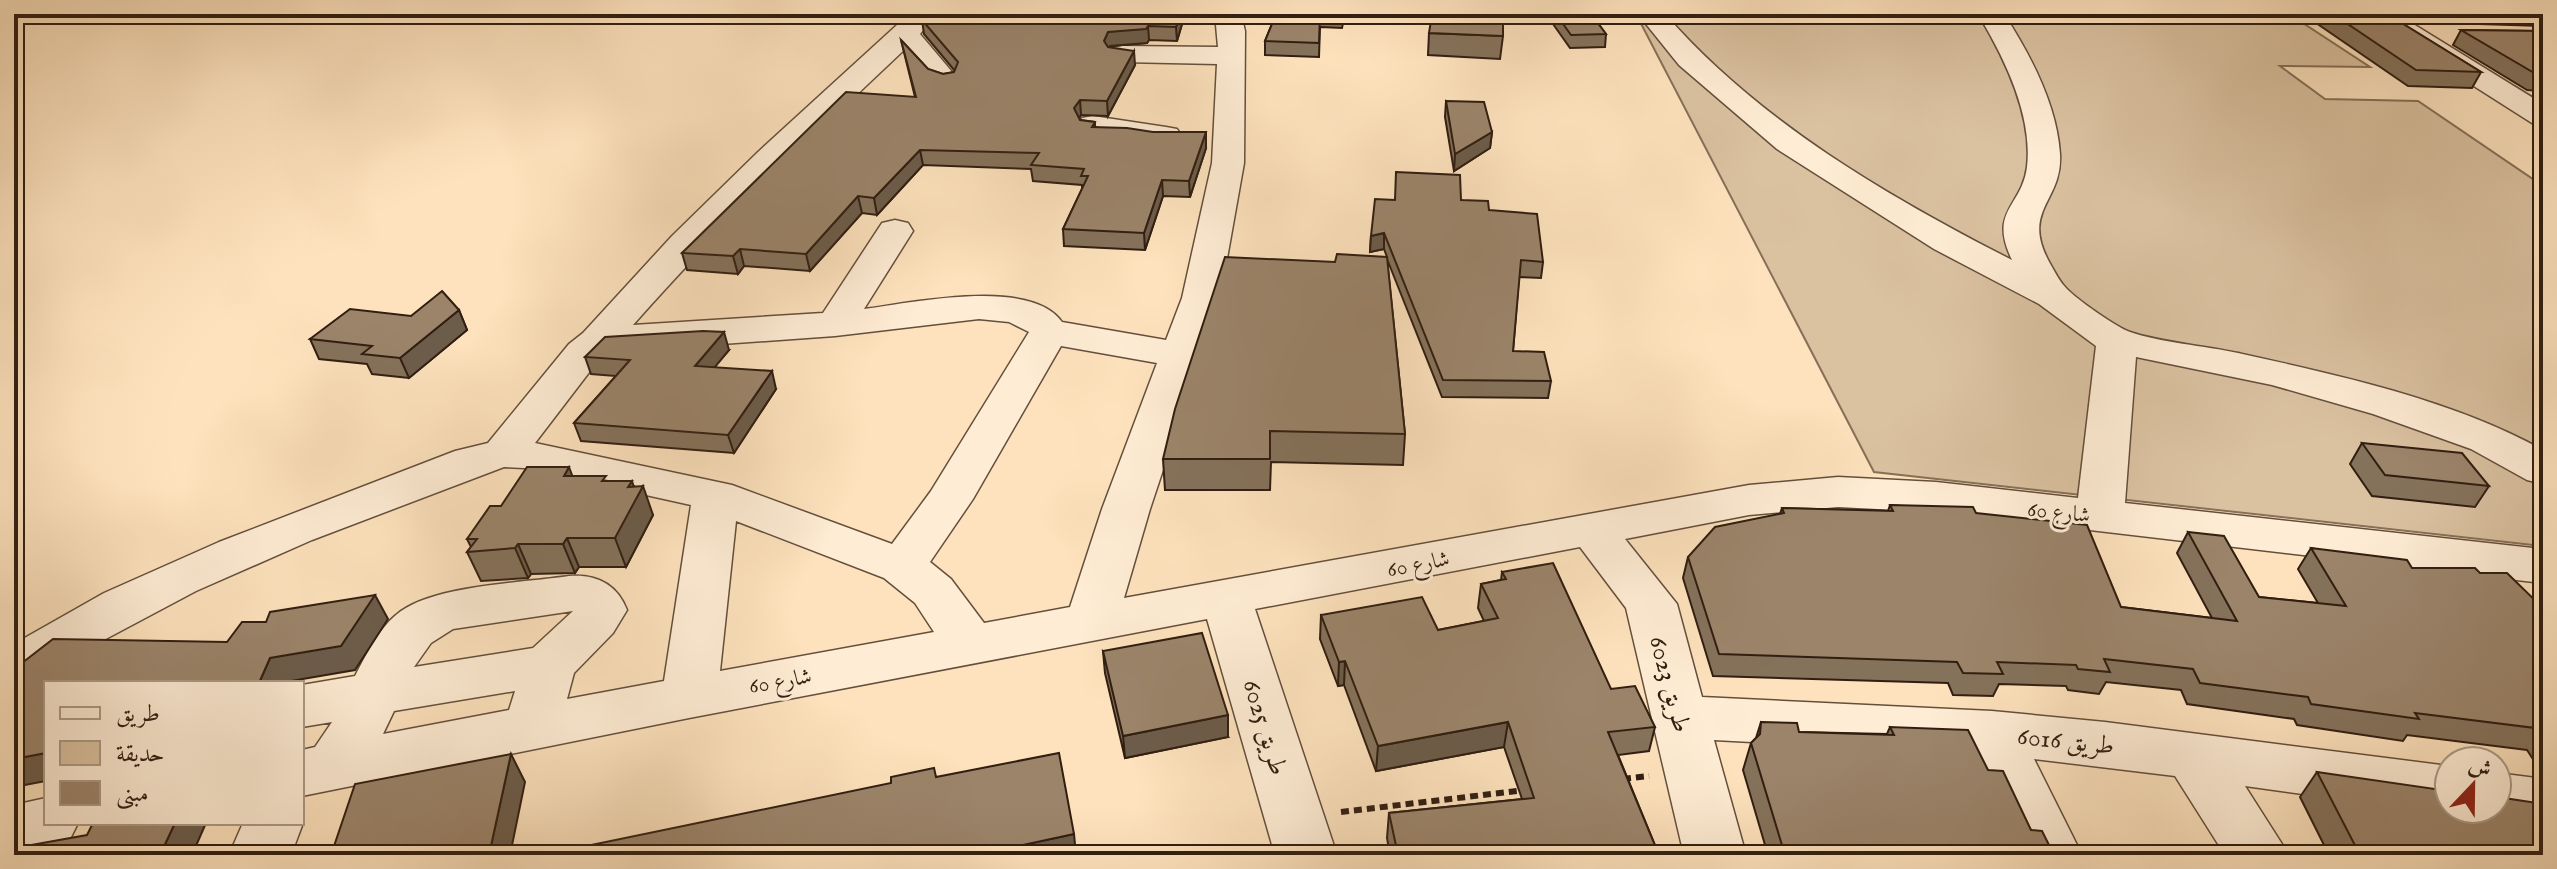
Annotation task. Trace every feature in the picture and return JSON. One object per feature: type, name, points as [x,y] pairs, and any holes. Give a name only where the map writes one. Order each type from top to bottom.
[{"type":"street","points":[[1091,623],[1126,509],[1201,298],[1228,163],[1232,31],[1228,14]]},
{"type":"street","points":[[1651,14],[1689,59],[1788,142],[1922,226],[2052,296],[2117,342],[2235,363],[2341,390],[2465,431],[2523,456],[2543,470]]},
{"type":"street","points":[[1991,14],[2028,82],[2042,145],[2044,170],[2024,211],[2021,232],[2028,258],[2052,296]]},
{"type":"street","points":[[2379,14],[2543,117]]},
{"type":"street","points":[[504,453],[583,353],[597,342],[685,244],[769,159],[914,24],[944,79]]},
{"type":"street","points":[[2409,33],[2467,34]]},
{"type":"street","points":[[1122,54],[1231,56]]},
{"type":"street","points":[[1093,125],[1154,136],[1229,136]]},
{"type":"street","points":[[835,324],[895,231]]},
{"type":"street","points":[[597,342],[618,338],[835,324],[979,307],[1015,311],[1041,320],[1049,332],[1181,355]]},
{"type":"street","points":[[902,566],[950,499],[1049,332]]},
{"type":"street","points":[[2100,515],[2117,342]]},
{"type":"street","points":[[14,670],[42,651],[125,606],[242,551],[471,461],[504,453],[550,459],[716,496],[902,566],[933,591],[971,645]]},
{"type":"street","name":"شارع 60","points":[[318,770],[689,697],[1749,500],[1838,492],[1936,497],[2100,515],[2533,574]]},
{"type":"street","points":[[689,697],[716,496]]},
{"type":"street","name":"طريق 6023","points":[[1592,530],[1651,604],[1715,855]]},
{"type":"street","points":[[318,770],[357,730],[411,630],[436,615],[567,594],[592,595],[599,601],[601,610],[595,620],[549,665],[532,728]]},
{"type":"street","name":"طريق 6025","points":[[1226,598],[1300,836]]},
{"type":"street","points":[[304,706],[549,665]]},
{"type":"street","name":"طريق 6016","points":[[1680,717],[1992,733],[2433,788]]},
{"type":"street","points":[[1992,733],[2051,855]]},
{"type":"street","points":[[2193,756],[2258,855]]},
{"type":"street","points":[[2513,799],[2543,803]]},
{"type":"street","points":[[14,830],[44,824]]},
{"type":"street","points":[[260,855],[272,825]]},
{"type":"path","points":[[1617,780],[1693,770]]},
{"type":"path","points":[[1300,836],[1540,789]]},
{"type":"green space","points":[[1636,14],[2289,14],[2370,67],[2280,66],[2325,99],[2418,101],[2543,186],[2543,546],[1874,472]]},
{"type":"building","points":[[927,14],[1180,14],[1176,27],[1148,26],[1146,29],[1108,32],[1104,41],[1108,47],[1134,51],[1107,101],[1080,100],[1074,108],[1080,120],[1095,122],[1092,127],[1206,132],[1189,181],[1162,180],[1144,233],[1063,229],[1088,176],[1081,176],[1084,169],[1031,165],[1039,153],[920,150],[874,198],[858,196],[806,254],[740,249],[733,256],[682,253],[846,92],[916,97],[901,40],[928,69],[943,74],[954,72],[958,62],[922,20]]},
{"type":"building","points":[[1276,14],[1320,14],[1319,43],[1265,41]]},
{"type":"building","points":[[1432,14],[1503,14],[1503,36],[1429,33]]},
{"type":"building","points":[[1556,14],[1591,14],[1606,34],[1571,35]]},
{"type":"building","points":[[2333,14],[2387,14],[2481,72],[2416,70]]},
{"type":"building","points":[[2461,30],[2543,31],[2543,74],[2536,74]]},
{"type":"building","points":[[1446,101],[1484,102],[1492,132],[1455,154]]},
{"type":"building","points":[[1396,172],[1460,175],[1461,200],[1488,201],[1489,210],[1537,214],[1543,262],[1521,260],[1513,351],[1544,352],[1551,381],[1443,380],[1384,233],[1371,236],[1375,199],[1395,200]]},
{"type":"building","points":[[1337,254],[1387,257],[1405,434],[1270,431],[1270,459],[1163,459],[1175,409],[1225,257],[1335,262]]},
{"type":"building","points":[[442,291],[459,310],[400,358],[362,354],[372,346],[310,339],[350,309],[411,316]]},
{"type":"building","points":[[724,332],[695,366],[772,371],[728,435],[574,423],[630,360],[585,357],[605,337]]},
{"type":"building","points":[[2362,443],[2462,453],[2489,486],[2385,475]]},
{"type":"building","points":[[527,467],[569,467],[564,476],[606,476],[602,481],[632,481],[628,487],[643,486],[615,538],[567,538],[563,544],[518,544],[515,548],[467,552],[477,539],[467,539],[490,506],[501,506]]},
{"type":"building","points":[[1890,505],[1973,507],[1976,513],[2087,525],[2121,607],[2237,621],[2188,532],[2224,536],[2259,597],[2346,606],[2311,548],[2407,560],[2412,568],[2475,568],[2480,573],[2507,573],[2543,608],[2543,729],[2415,713],[2419,719],[2311,704],[2308,697],[2200,683],[2193,669],[2104,659],[2110,672],[2078,669],[2076,665],[1997,662],[2003,674],[1963,673],[1957,662],[1719,654],[1688,557],[1715,527],[1784,513],[1782,508],[1893,511]]},
{"type":"building","points":[[1553,563],[1611,689],[1635,686],[1655,727],[1608,732],[1659,855],[1398,855],[1389,813],[1534,798],[1508,722],[1378,746],[1345,661],[1339,662],[1321,615],[1422,597],[1438,630],[1498,618],[1481,584],[1506,579],[1502,572]]},
{"type":"building","points":[[375,595],[341,646],[270,658],[260,681],[44,681],[44,753],[14,759],[14,663],[22,663],[53,639],[227,642],[242,622],[266,622],[270,612]]},
{"type":"building","points":[[1202,633],[1228,715],[1123,736],[1103,651]]},
{"type":"building","points":[[1761,722],[1797,723],[1799,732],[1894,735],[1890,727],[1968,730],[1988,770],[2003,771],[2031,830],[2042,831],[2054,855],[1785,855],[1751,743],[1760,734]]},
{"type":"building","points":[[1059,753],[1074,834],[977,855],[543,855],[891,783],[891,777],[934,768],[936,777]]},
{"type":"building","points":[[511,754],[489,855],[331,855],[355,784]]},
{"type":"building","points":[[2317,772],[2433,789],[2433,825],[2513,825],[2513,799],[2543,804],[2543,855],[2360,855]]},
{"type":"building","points":[[92,825],[174,825],[160,855],[14,855],[14,848],[87,835]]},
{"type":"building","points":[[2216,850],[2264,852],[2266,855],[2219,855]]}]
